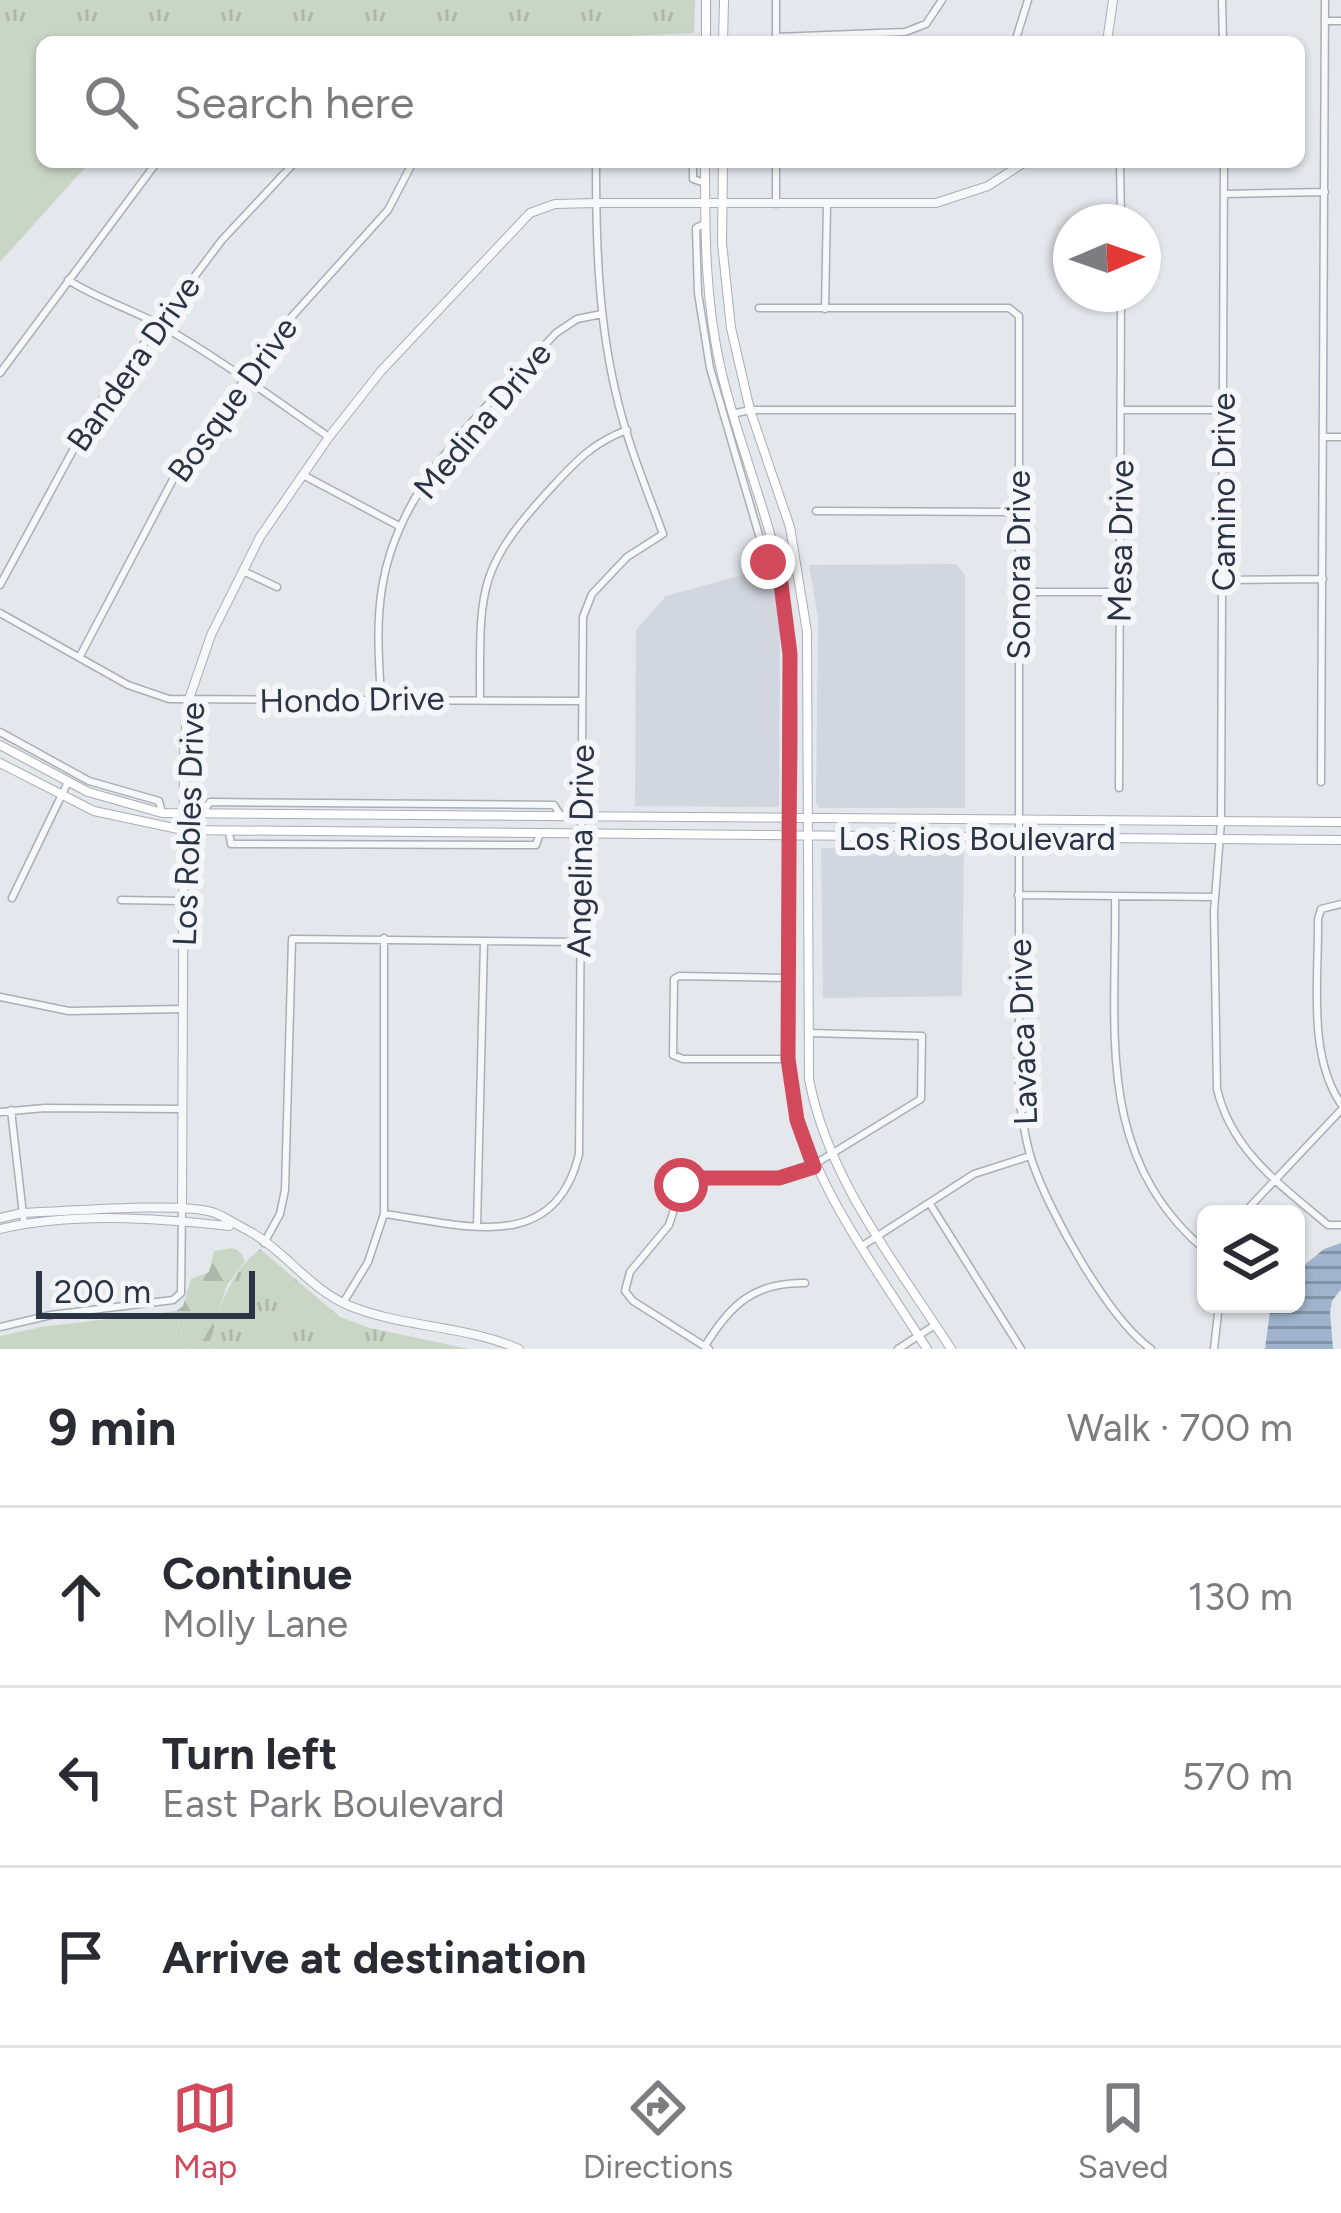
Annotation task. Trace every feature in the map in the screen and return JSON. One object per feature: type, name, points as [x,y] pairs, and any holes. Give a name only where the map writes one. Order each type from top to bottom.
[{"type":"main road","points":[[706,0],[706,36]]},
{"type":"main road","points":[[723,36],[724,0]]},
{"type":"main road","points":[[705,168],[710,316],[732,414],[778,561],[789,634],[788,1059],[797,1120],[814,1167],[927,1349]]},
{"type":"main road","points":[[723,168],[722,243],[729,315],[750,410],[790,527],[807,632],[806,978],[812,1098],[831,1156],[951,1349]]},
{"type":"main road","points":[[789,634],[807,632]]},
{"type":"main road","name":"Los Rios Boulevard","points":[[0,745],[112,801],[162,813],[1341,822]]},
{"type":"main road","name":"Los Rios Boulevard","points":[[0,763],[62,797],[119,818],[183,830],[1341,841]]},
{"type":"main road","points":[[672,834],[675,817]]},
{"type":"main road","points":[[930,819],[930,837]]},
{"type":"main road","points":[[789,978],[806,978]]},
{"type":"street","points":[[776,0],[776,36]]},
{"type":"street","points":[[831,36],[904,32],[926,24],[942,0]]},
{"type":"street","points":[[1017,36],[1028,0]]},
{"type":"street","points":[[1108,36],[1113,0]]},
{"type":"street","points":[[1222,0],[1222,36]]},
{"type":"street","points":[[1321,782],[1325,0]]},
{"type":"street","points":[[1325,21],[1341,21]]},
{"type":"street","points":[[0,373],[153,168]]},
{"type":"street","name":"Bandera Drive","points":[[0,585],[78,436],[222,240],[289,168]]},
{"type":"street","name":"Bosque Drive","points":[[80,656],[164,492],[286,322],[388,210],[410,168]]},
{"type":"street","points":[[480,698],[481,605],[492,563],[516,526],[580,456],[592,445],[627,430],[608,360],[602,314],[596,168]]},
{"type":"street","points":[[693,168],[694,179],[705,183]]},
{"type":"street","points":[[776,168],[776,204]]},
{"type":"street","name":"Los Robles Drive","points":[[0,1327],[51,1315],[173,1300],[181,1293],[183,814],[188,702],[211,635],[260,537],[369,384],[510,230],[542,207],[936,203],[988,186],[1016,168]]},
{"type":"street","points":[[1120,168],[1121,204]]},
{"type":"street","name":"Camino Drive","points":[[1224,168],[1217,1089],[1222,1111],[1244,1148],[1274,1183],[1328,1225],[1341,1225]]},
{"type":"street","points":[[1224,194],[1325,192]]},
{"type":"street","points":[[759,308],[825,309],[827,205]]},
{"type":"street","points":[[704,224],[696,228],[695,255],[713,382],[766,560],[778,561]]},
{"type":"street","points":[[68,280],[158,324],[329,437]]},
{"type":"street","name":"Sonora Drive","points":[[825,309],[1016,310],[1019,316],[1017,821]]},
{"type":"street","name":"Mesa Drive","points":[[1119,788],[1121,312]]},
{"type":"street","name":"Medina Drive","points":[[381,698],[382,588],[399,526],[449,450],[556,332],[602,314]]},
{"type":"street","points":[[732,414],[750,410],[1019,410]]},
{"type":"street","points":[[1122,410],[1223,410]]},
{"type":"street","name":"Angelina Drive","points":[[477,1226],[517,1226],[560,1201],[579,1154],[583,617],[592,594],[638,547],[663,534],[627,430]]},
{"type":"street","points":[[1325,436],[1341,437]]},
{"type":"street","points":[[303,475],[399,526]]},
{"type":"street","points":[[816,511],[1018,512]]},
{"type":"street","points":[[243,571],[277,587]]},
{"type":"street","points":[[1224,580],[1323,579]]},
{"type":"street","points":[[1018,592],[1119,592]]},
{"type":"street","name":"Hondo Drive","points":[[0,613],[128,685],[188,702],[581,701]]},
{"type":"street","name":"Los Rios Boulevard","points":[[0,732],[89,781],[159,802],[162,813]]},
{"type":"street","points":[[12,898],[68,782]]},
{"type":"street","name":"Lavaca Drive","points":[[1017,821],[1016,1064],[1030,1156],[1058,1220],[1118,1317],[1151,1349]]},
{"type":"street","points":[[1018,895],[1215,897]]},
{"type":"street","points":[[1115,896],[1117,1059],[1123,1119],[1141,1173],[1172,1218],[1197,1242]]},
{"type":"street","points":[[121,900],[182,901]]},
{"type":"street","points":[[1252,1205],[1341,1107],[1322,1057],[1318,919],[1322,909],[1341,904]]},
{"type":"street","points":[[343,1303],[368,1262],[383,1214],[384,938]]},
{"type":"street","points":[[264,1243],[280,1214],[286,1190],[292,939],[579,942]]},
{"type":"street","points":[[383,1214],[477,1226],[484,941]]},
{"type":"street","points":[[788,1059],[673,1055],[674,980],[679,976],[789,978]]},
{"type":"street","points":[[0,997],[69,1011],[182,1009]]},
{"type":"street","points":[[805,1282],[767,1286],[745,1296],[724,1316],[707,1348],[633,1301],[625,1286],[634,1267],[669,1225],[686,1179],[779,1178],[814,1167],[922,1099],[922,1036],[807,1033]]},
{"type":"street","points":[[0,1112],[182,1109]]},
{"type":"street","points":[[11,1110],[23,1218]]},
{"type":"street","points":[[862,1246],[974,1174],[1030,1156]]},
{"type":"street","points":[[930,1204],[1021,1349]]},
{"type":"street","points":[[0,1218],[215,1213],[264,1243],[343,1303],[399,1322],[452,1327],[518,1349]]},
{"type":"street","points":[[0,1229],[23,1218]]},
{"type":"street","points":[[1214,1349],[1218,1313]]},
{"type":"street","points":[[898,1349],[935,1325]]},
{"type":"shaded area","points":[[956,564],[965,575],[965,808],[820,808],[816,803],[818,618],[809,565]]},
{"type":"shaded area","points":[[772,567],[780,613],[779,807],[635,806],[636,630],[666,596]]},
{"type":"shaded area","points":[[964,846],[962,996],[823,998],[821,848]]},
{"type":"green space","points":[[0,0],[695,0],[694,33],[36,36],[36,67],[17,57],[0,60]]},
{"type":"green space","points":[[17,57],[36,67],[36,168],[85,168],[0,262],[0,60]]},
{"type":"green space","points":[[233,1248],[245,1261],[227,1285],[208,1349],[185,1349],[176,1311],[183,1306],[191,1279],[209,1272],[214,1251]]},
{"type":"green space","points":[[260,1249],[340,1317],[469,1349],[208,1349],[232,1282]]},
{"type":"green space","points":[[176,1311],[185,1349],[0,1349],[0,1336],[41,1327]]},
{"type":"water","points":[[1341,1243],[1341,1289],[1330,1312],[1333,1349],[1265,1349],[1270,1313],[1305,1313],[1305,1265],[1324,1249]]},
{"type":"route","points":[[681,1185],[694,1178],[779,1178],[814,1167],[797,1120],[788,1059],[790,654],[778,561],[768,562]]}]
